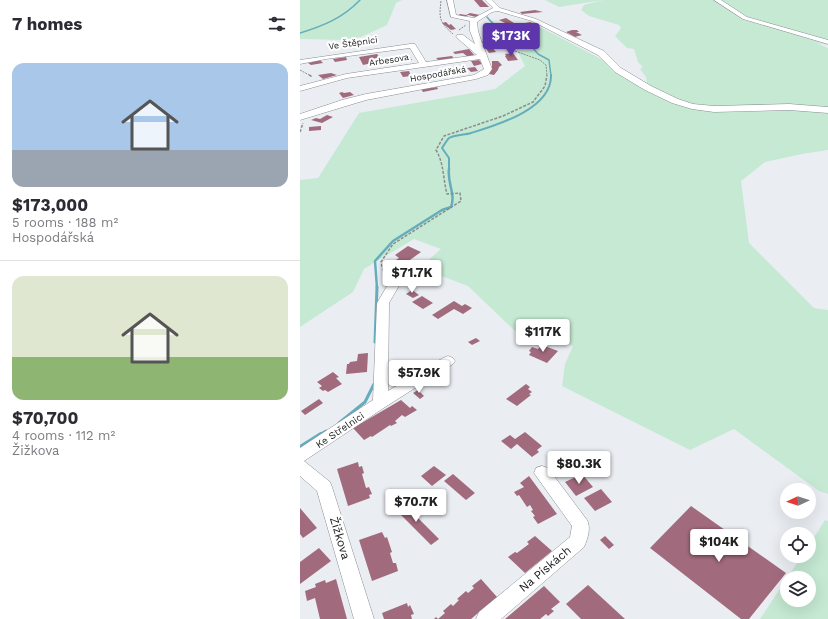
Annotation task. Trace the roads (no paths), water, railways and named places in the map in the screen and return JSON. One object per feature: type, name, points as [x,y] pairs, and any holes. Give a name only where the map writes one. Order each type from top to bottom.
[{"type":"street","points":[[450,0],[453,16],[472,20],[490,11],[498,9]]},
{"type":"street","points":[[488,0],[498,9],[534,20],[601,54],[618,70],[638,83],[675,101],[692,106],[714,109],[789,107],[828,110]]},
{"type":"street","points":[[717,0],[745,18],[828,42]]},
{"type":"street","name":"Hospodářská","points":[[300,117],[345,102],[476,77],[485,73],[488,69],[478,45],[472,20]]},
{"type":"street","points":[[460,37],[471,44],[483,55]]},
{"type":"street","points":[[478,45],[493,46]]},
{"type":"street","name":"Ve Štěpnici","points":[[300,62],[326,57],[412,46],[423,64]]},
{"type":"street","name":"Arbesova","points":[[300,89],[346,76],[483,55]]},
{"type":"street","points":[[380,403],[382,380],[383,303],[390,283]]},
{"type":"street","name":"Ke Střelnici","points":[[301,457],[380,403],[448,361]]},
{"type":"street","name":"Žižkova","points":[[301,457],[324,487],[364,619]]},
{"type":"street","name":"Na Pískách","points":[[486,619],[578,541],[581,525],[542,473]]},
{"type":"waterway","points":[[300,33],[340,17],[360,0]]},
{"type":"waterway","points":[[487,17],[499,27],[532,37],[537,41],[532,47],[538,54],[549,60],[551,75]]},
{"type":"waterway","points":[[377,288],[375,261],[393,241],[442,210],[451,207],[453,198],[449,179],[449,158],[442,148],[449,138],[482,130],[521,114],[543,97],[549,87],[551,75]]},
{"type":"waterway","points":[[375,342],[377,288]]},
{"type":"waterway","points":[[339,423],[365,402],[374,384]]},
{"type":"waterway","points":[[319,435],[326,431]]},
{"type":"waterway","points":[[300,447],[321,434]]}]
